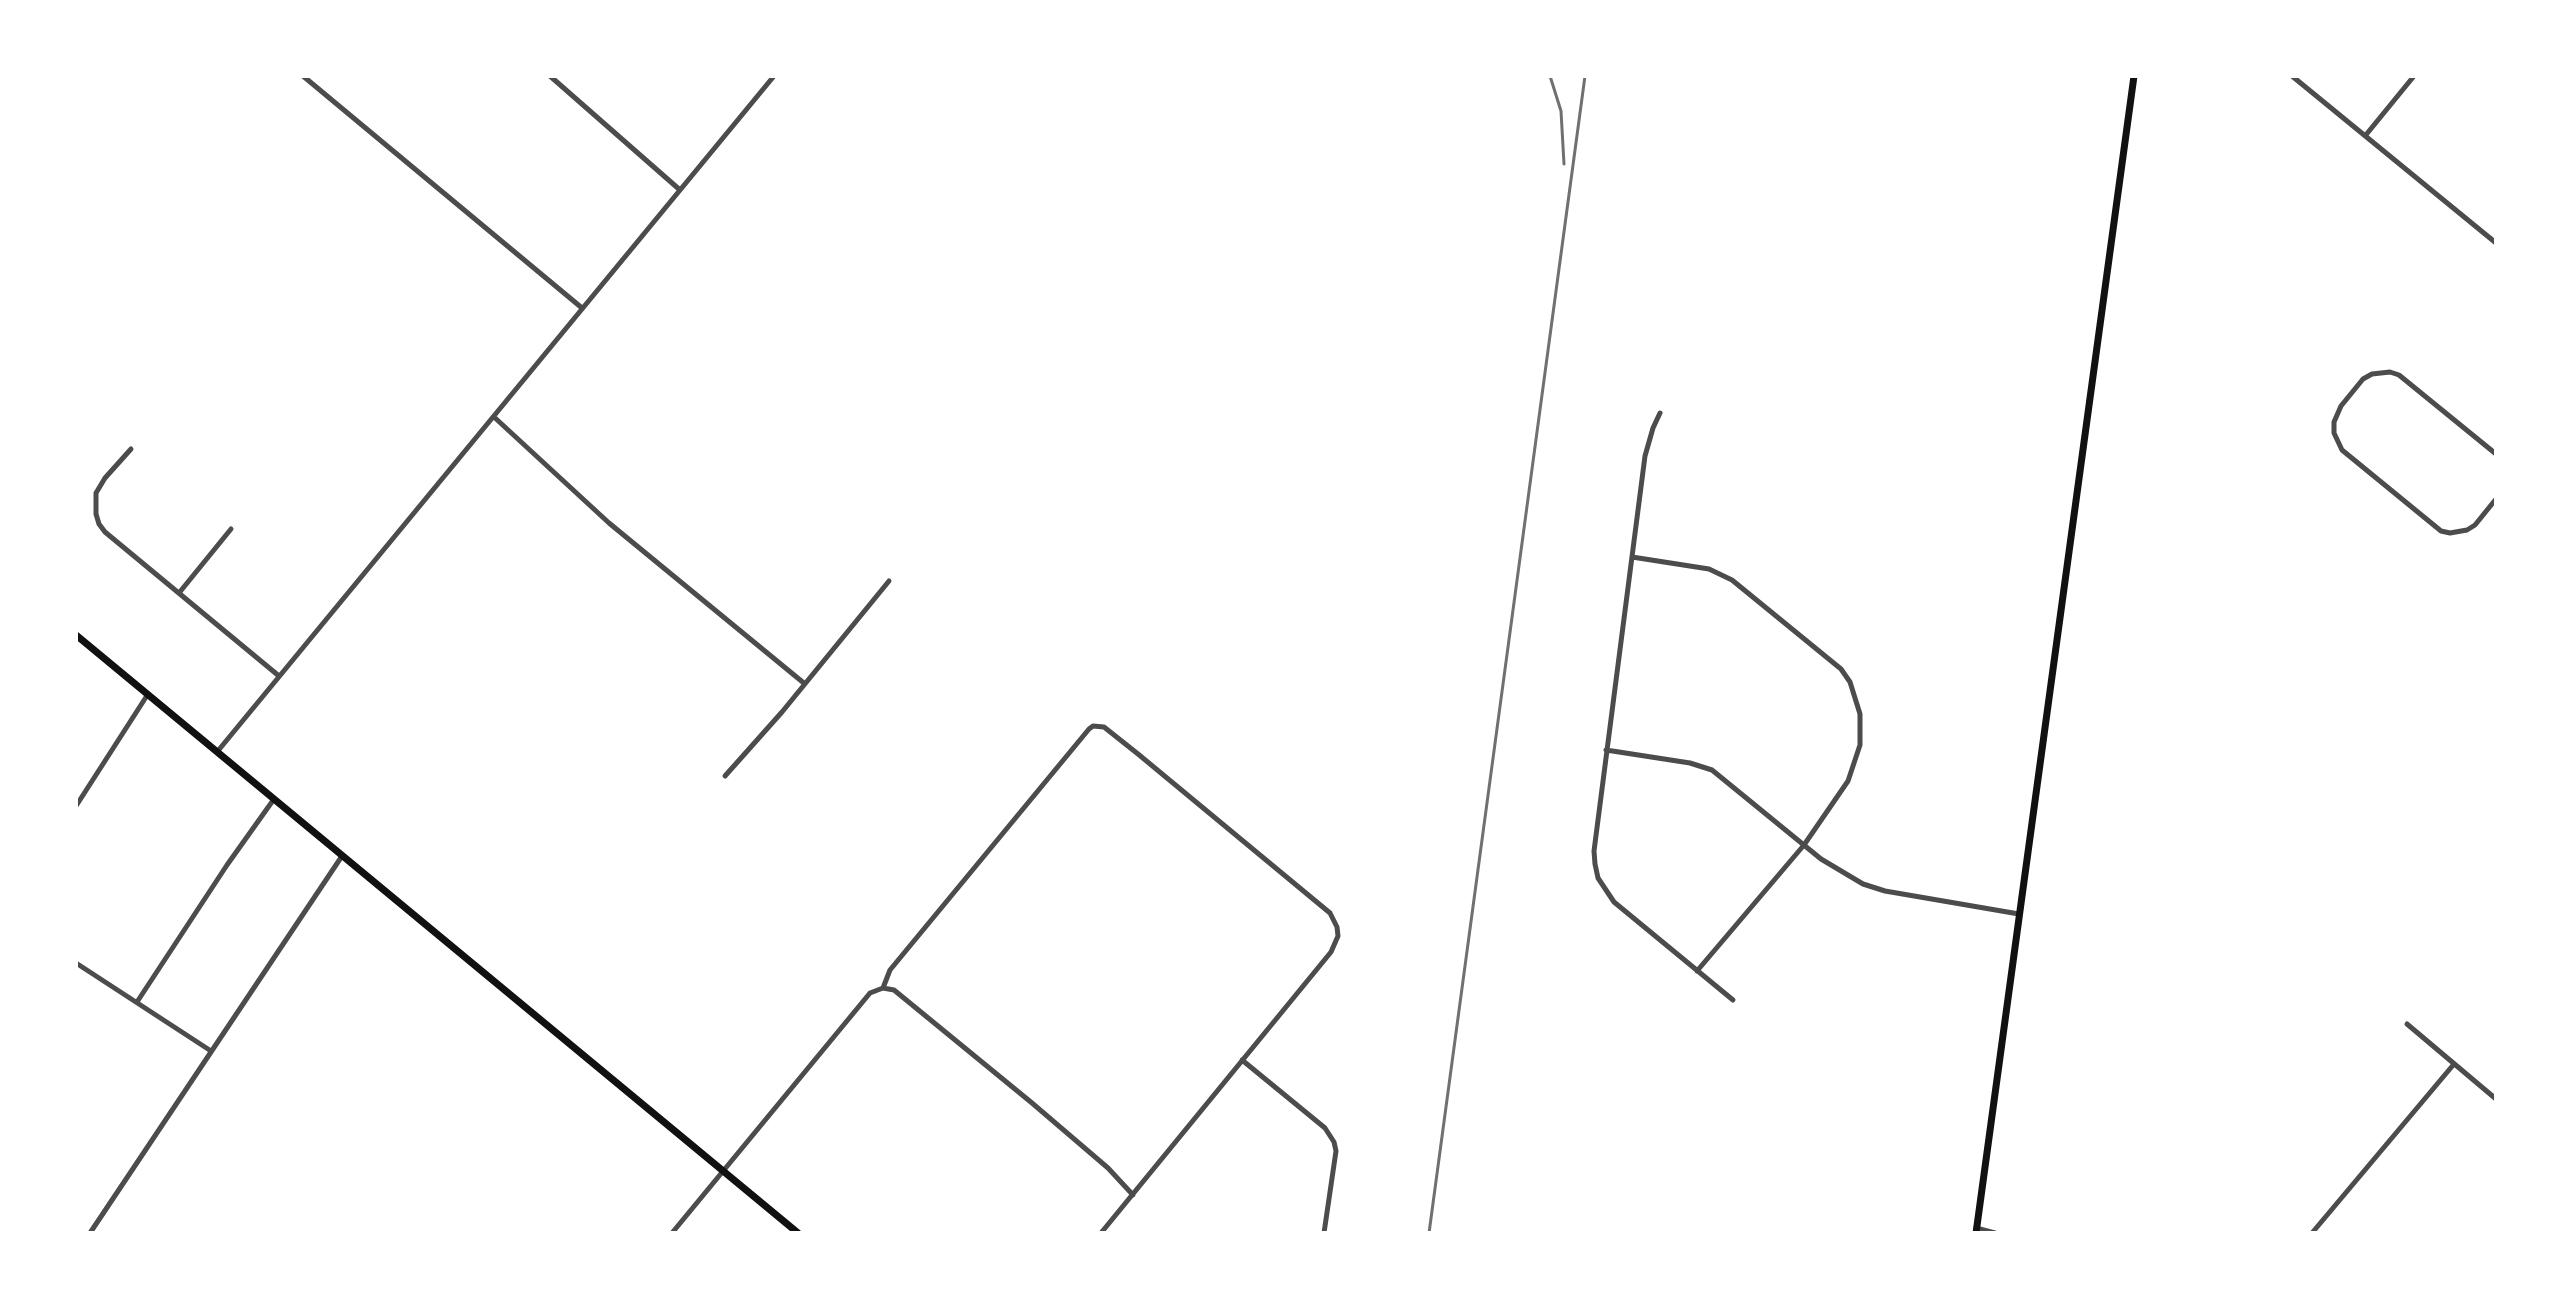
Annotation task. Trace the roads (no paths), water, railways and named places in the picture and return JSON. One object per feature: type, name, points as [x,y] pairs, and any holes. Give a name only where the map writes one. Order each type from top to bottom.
[{"type":"main road","points":[[1976,1230],[2134,76]]},
{"type":"main road","points":[[76,635],[798,1233]]},
{"type":"street","points":[[303,76],[582,308]]},
{"type":"street","points":[[550,76],[680,190]]},
{"type":"street","points":[[217,752],[774,76]]},
{"type":"street","points":[[2292,76],[2495,240]]},
{"type":"street","points":[[2365,136],[2414,76]]},
{"type":"street","points":[[2496,454],[2399,375],[2390,372],[2363,379],[2341,406],[2334,422],[2334,433],[2342,450],[2441,531],[2467,530],[2475,525],[2496,499]]},
{"type":"street","points":[[1660,413],[1647,445],[1594,851],[1598,878],[1614,902],[1733,1000]]},
{"type":"street","points":[[494,417],[609,523],[805,684]]},
{"type":"street","points":[[131,449],[101,483],[94,503],[105,532],[279,676]]},
{"type":"street","points":[[179,593],[231,529]]},
{"type":"street","points":[[1632,557],[1721,573],[1830,658],[1850,682],[1856,696],[1861,731],[1856,763],[1848,781],[1804,845],[1697,971]]},
{"type":"street","points":[[725,776],[889,581]]},
{"type":"street","points":[[76,806],[148,694]]},
{"type":"street","points":[[883,988],[890,970],[1093,726],[1104,727],[1330,913],[1338,936],[1331,952],[1101,1233]]},
{"type":"street","points":[[1606,750],[1690,763],[1712,770],[1840,872],[1885,891],[2019,914]]},
{"type":"street","points":[[137,1002],[274,799]]},
{"type":"street","points":[[90,1233],[343,855]]},
{"type":"street","points":[[76,963],[211,1051]]},
{"type":"street","points":[[672,1233],[870,993],[883,988],[894,990],[1032,1103],[1108,1168],[1133,1195]]},
{"type":"street","points":[[2407,1024],[2496,1099]]},
{"type":"street","points":[[1242,1060],[1325,1128],[1334,1142],[1336,1151],[1324,1233]]},
{"type":"street","points":[[2312,1233],[2454,1064]]},
{"type":"street","points":[[1976,1230],[1995,1233]]},
{"type":"railway","points":[[1550,76],[1561,111],[1564,164]]},
{"type":"railway","points":[[1429,1233],[1585,76]]}]
